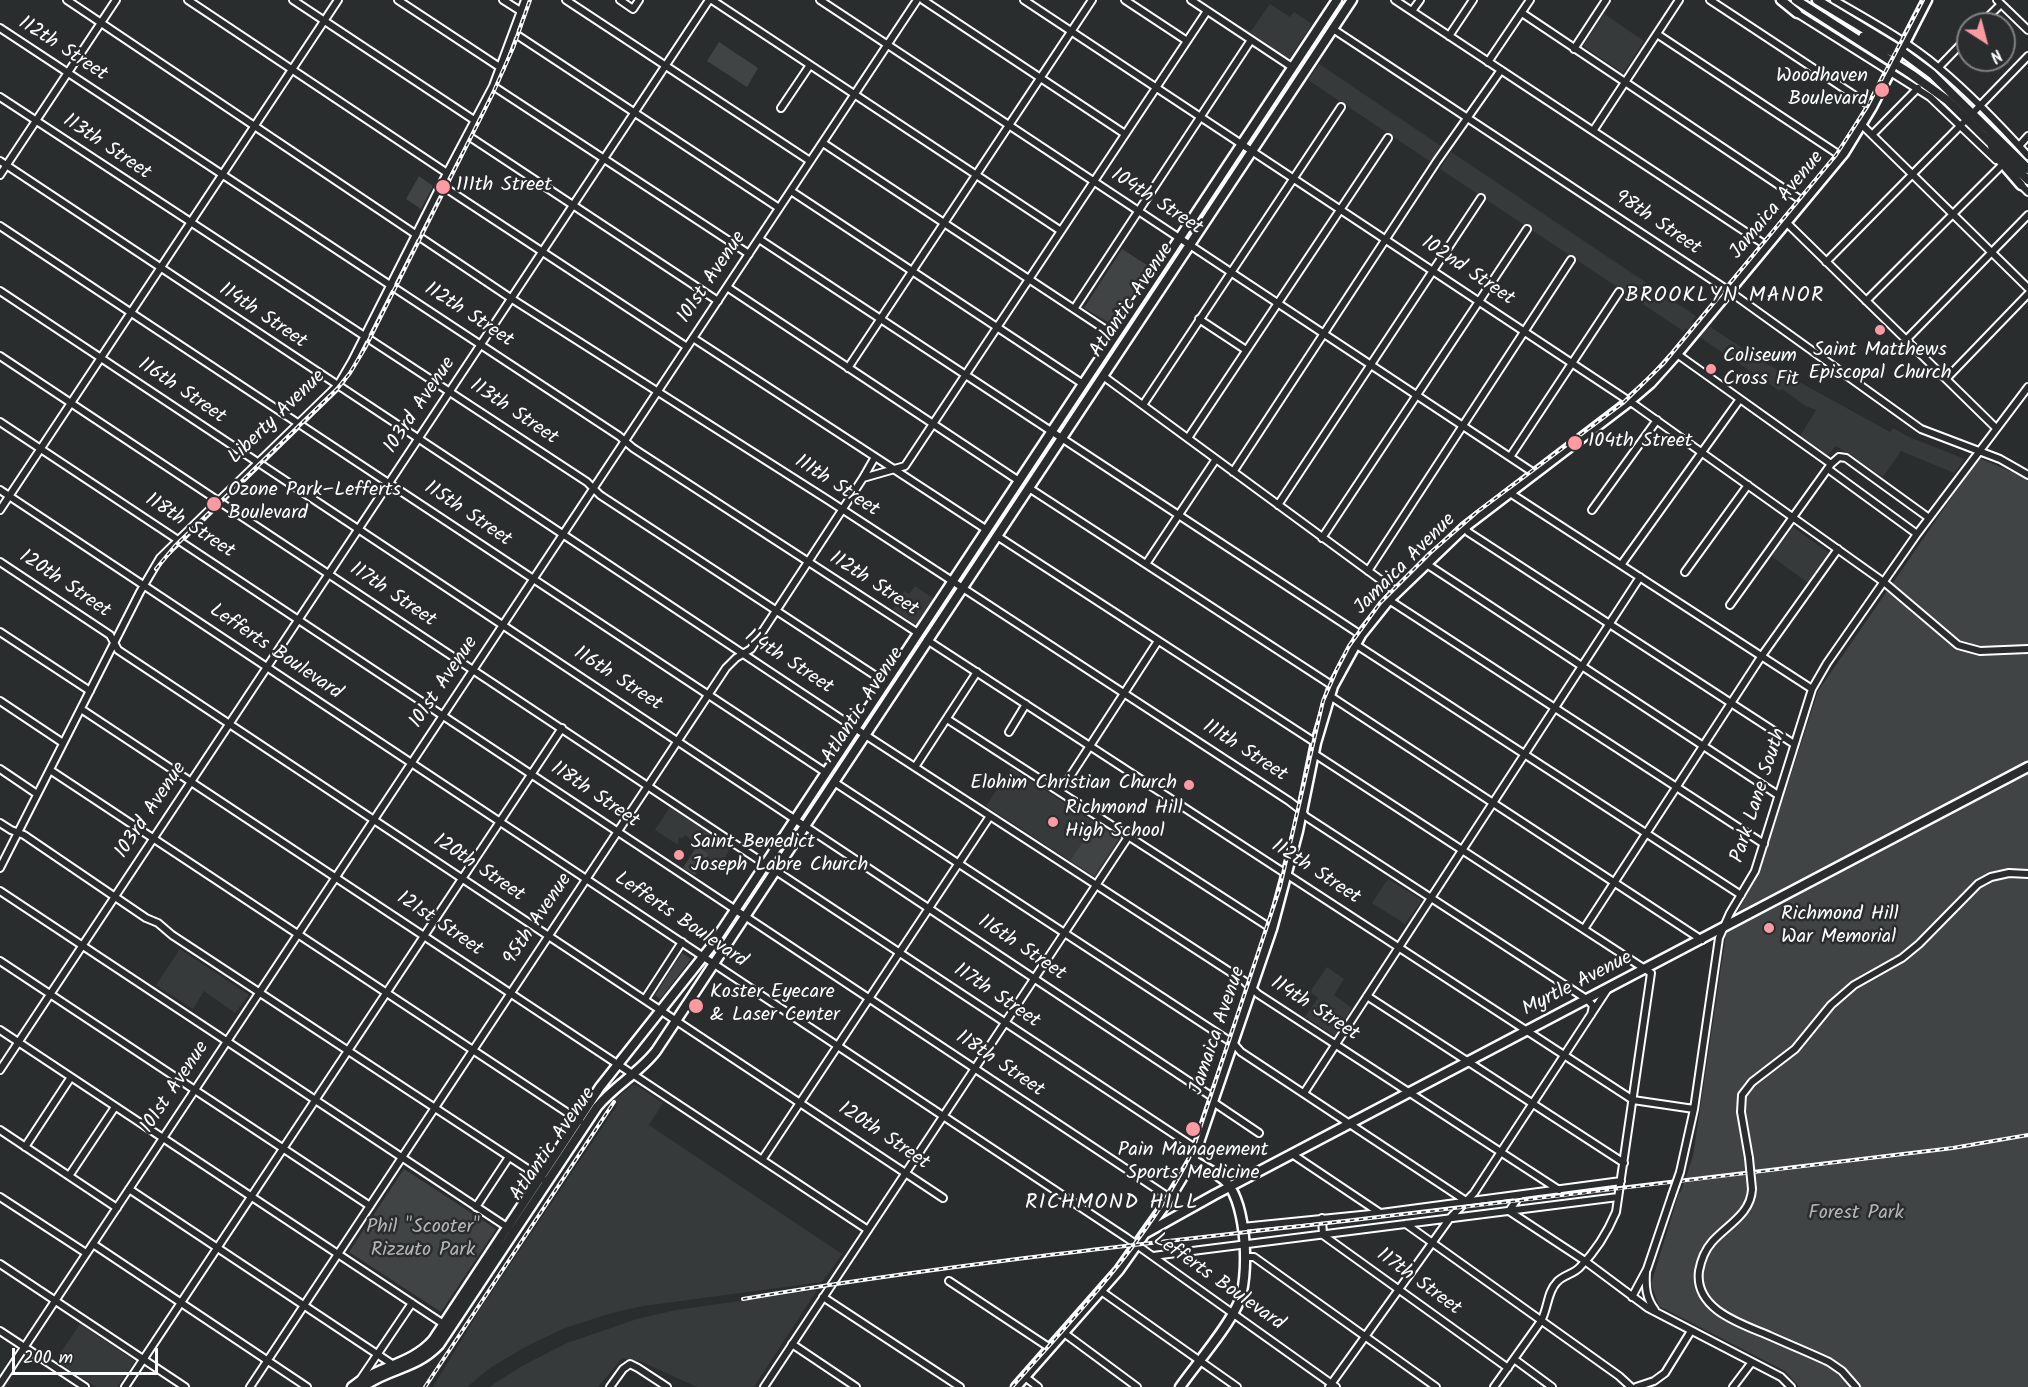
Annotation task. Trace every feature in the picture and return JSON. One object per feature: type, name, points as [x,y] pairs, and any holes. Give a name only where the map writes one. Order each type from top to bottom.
[{"type":"main road","name":"Atlantic Avenue","points":[[358,1385],[397,1367],[416,1363],[430,1353],[582,1122],[617,1064],[703,956],[735,909],[1337,0]]},
{"type":"main road","name":"Atlantic Avenue","points":[[582,1122],[607,1095],[656,1051],[1352,0]]},
{"type":"main road","points":[[1781,0],[1797,13]]},
{"type":"main road","points":[[1796,0],[1845,32],[1864,38],[1898,56],[1989,140],[2024,182]]},
{"type":"main road","points":[[1816,0],[1947,87],[1967,119],[2028,169]]},
{"type":"main road","name":"Jamaica Avenue","points":[[1016,1387],[1101,1291],[1170,1198],[1198,1150],[1272,929],[1288,874],[1313,753],[1333,686],[1361,635],[1389,600],[1425,563],[1534,473],[1630,401],[1651,383],[1677,354],[1841,156],[1872,106],[1927,0]]},
{"type":"main road","name":"Myrtle Avenue","points":[[1143,1235],[1292,1154],[2028,767]]},
{"type":"main road","points":[[1180,1387],[1233,1313],[1243,1291],[1245,1273],[1242,1227],[1230,1187],[1227,1182],[1193,1160]]},
{"type":"main road","points":[[1160,1212],[1172,1219]]},
{"type":"street","name":"111th Street","points":[[67,0],[512,299],[1124,693],[1302,811],[1305,816],[1588,1000]]},
{"type":"street","points":[[0,175],[3,163],[36,121],[116,0]]},
{"type":"street","points":[[188,0],[447,173]]},
{"type":"street","points":[[293,0],[474,120]]},
{"type":"street","points":[[0,510],[338,0]]},
{"type":"street","points":[[398,0],[501,68]]},
{"type":"street","points":[[503,0],[522,12]]},
{"type":"street","name":"Liberty Avenue","points":[[0,867],[160,558],[216,501],[338,385],[366,337],[416,233],[493,86],[525,0]]},
{"type":"street","points":[[566,0],[810,161]]},
{"type":"street","points":[[620,0],[633,9],[639,0]]},
{"type":"street","points":[[711,0],[1061,231]]},
{"type":"street","name":"103rd Avenue","points":[[0,1070],[711,0]]},
{"type":"street","name":"104th Street","points":[[820,0],[1534,473]]},
{"type":"street","name":"101st Avenue","points":[[0,1384],[917,0]]},
{"type":"street","points":[[923,0],[1125,134]]},
{"type":"street","name":"102nd Street","points":[[1024,0],[1630,401],[1885,583],[1958,645],[1980,651],[2028,649]]},
{"type":"street","points":[[848,368],[1092,0]]},
{"type":"street","points":[[1125,0],[1187,41]]},
{"type":"street","points":[[1191,0],[1292,67]]},
{"type":"street","points":[[1395,0],[1767,246]]},
{"type":"street","points":[[1412,11],[1420,0]]},
{"type":"street","points":[[1449,36],[1473,0]]},
{"type":"street","points":[[1488,62],[1530,0]]},
{"type":"street","points":[[1574,49],[1606,0]]},
{"type":"street","points":[[1593,131],[1679,0]]},
{"type":"street","points":[[1710,0],[1872,106]]},
{"type":"street","points":[[1776,0],[1797,13],[1898,56],[1939,67],[1981,105],[2028,156]]},
{"type":"street","points":[[1834,0],[1898,56],[1918,88],[1967,119],[2001,165],[2024,182],[2028,192]]},
{"type":"street","points":[[1999,2],[2028,30]]},
{"type":"street","points":[[863,478],[905,466],[1206,11]]},
{"type":"street","points":[[1522,13],[1804,202]]},
{"type":"street","name":"112th Street","points":[[0,28],[918,633]]},
{"type":"street","name":"98th Street","points":[[1333,29],[1729,291],[1921,429],[2000,459],[2028,475]]},
{"type":"street","points":[[514,33],[779,208]]},
{"type":"street","points":[[1657,34],[1841,156]]},
{"type":"street","points":[[1074,309],[1251,40]]},
{"type":"street","points":[[1939,67],[1956,49]]},
{"type":"street","points":[[1826,262],[2028,56]]},
{"type":"street","points":[[782,108],[810,65]]},
{"type":"street","points":[[1233,472],[1467,117],[1501,70]]},
{"type":"street","points":[[493,86],[748,254]]},
{"type":"street","points":[[1872,135],[1918,88]]},
{"type":"street","name":"113th Street","points":[[0,97],[587,482],[600,495],[885,682]]},
{"type":"street","points":[[1143,405],[1341,107]]},
{"type":"street","points":[[1862,124],[2028,288]]},
{"type":"street","points":[[467,135],[718,301]]},
{"type":"street","points":[[2019,146],[2028,136]]},
{"type":"street","points":[[1188,438],[1388,138]]},
{"type":"street","points":[[823,143],[1114,336]]},
{"type":"street","name":"114th Street","points":[[3,163],[865,735],[1244,981],[1335,1044],[1559,1190]]},
{"type":"street","points":[[1866,301],[2001,165]]},
{"type":"street","points":[[441,185],[687,347]]},
{"type":"street","points":[[791,191],[1083,384]]},
{"type":"street","points":[[1278,505],[1481,198]]},
{"type":"street","points":[[1906,340],[2028,215]]},
{"type":"street","points":[[1787,223],[1996,428]]},
{"type":"street","name":"115th Street","points":[[0,226],[825,772]]},
{"type":"street","points":[[1323,538],[1527,229]]},
{"type":"street","points":[[759,239],[1061,440],[1361,635]]},
{"type":"street","points":[[1368,571],[1571,260]]},
{"type":"street","points":[[727,287],[1019,481]]},
{"type":"street","name":"116th Street","points":[[0,291],[795,818],[1214,1100],[1259,1133]]},
{"type":"street","points":[[1510,457],[1619,292]]},
{"type":"street","points":[[1946,379],[2028,294]]},
{"type":"street","points":[[1199,319],[1246,351]]},
{"type":"street","points":[[693,338],[987,530]]},
{"type":"street","points":[[1677,354],[1740,399],[1917,534]]},
{"type":"street","name":"117th Street","points":[[0,356],[765,864]]},
{"type":"street","points":[[1103,376],[1397,592]]},
{"type":"street","name":"Park Lane South","points":[[1632,1297],[1647,1269],[1680,1172],[1694,1109],[1719,938],[1722,928],[1755,871],[1812,689],[1827,663],[1917,534],[2028,387]]},
{"type":"street","points":[[1622,565],[1740,399]]},
{"type":"street","points":[[1592,510],[1657,420]]},
{"type":"street","name":"118th Street","points":[[0,422],[1170,1198]]},
{"type":"street","name":"95th Avenue","points":[[250,1387],[708,695],[731,662],[751,649],[875,457]]},
{"type":"street","points":[[1730,605],[1829,466],[1839,457],[1846,458],[1929,518]]},
{"type":"street","points":[[1146,564],[1216,459]]},
{"type":"street","points":[[1685,572],[1748,485]]},
{"type":"street","points":[[1029,488],[1333,686]]},
{"type":"street","name":"Lefferts Boulevard","points":[[0,490],[1136,1245],[1332,1386]]},
{"type":"street","points":[[1510,493],[1812,689]]},
{"type":"street","points":[[1465,528],[1794,744]]},
{"type":"street","points":[[997,536],[1316,743]]},
{"type":"street","points":[[1584,929],[1761,657],[1838,549]]},
{"type":"street","name":"120th Street","points":[[0,562],[110,635],[118,650],[943,1198]]},
{"type":"street","points":[[1425,563],[1778,795]]},
{"type":"street","points":[[1304,1093],[1640,578]]},
{"type":"street","points":[[1389,600],[1764,844]]},
{"type":"street","points":[[0,632],[90,691]]},
{"type":"street","name":"112th Street","points":[[927,640],[1633,1100],[1694,1109]]},
{"type":"street","points":[[1060,792],[1158,641]]},
{"type":"street","points":[[1356,644],[1741,895]]},
{"type":"street","points":[[915,767],[977,672]]},
{"type":"street","points":[[1330,696],[1702,940]]},
{"type":"street","points":[[0,701],[63,743]]},
{"type":"street","points":[[1009,732],[1026,704]]},
{"type":"street","name":"121st Street","points":[[81,709],[868,1230]]},
{"type":"street","points":[[947,719],[1272,929]]},
{"type":"street","points":[[125,1387],[561,729]]},
{"type":"street","points":[[1313,753],[1651,973],[1616,1212],[1610,1226],[1585,1261],[1578,1269],[1557,1282],[1541,1321],[1494,1387]]},
{"type":"street","points":[[0,769],[38,794]]},
{"type":"street","points":[[50,770],[582,1122]]},
{"type":"street","points":[[834,782],[1234,1044],[1241,1052],[1466,1201]]},
{"type":"street","points":[[762,1160],[990,816]]},
{"type":"street","points":[[0,823],[116,896],[146,918],[158,923],[172,935],[543,1180]]},
{"type":"street","points":[[764,1387],[1128,837]]},
{"type":"street","name":"117th Street","points":[[776,870],[1198,1150]]},
{"type":"street","points":[[1856,1387],[1842,1371],[1829,1362],[1730,1319],[1711,1305],[1701,1291],[1698,1275],[1705,1252],[1712,1242],[1744,1212],[1752,1189],[1741,1112],[1742,1095],[1752,1082],[1795,1050],[1831,1005],[1854,985],[1902,958],[1919,944],[1977,884],[1991,877],[2009,873],[2028,874]]},
{"type":"street","points":[[0,891],[511,1230]]},
{"type":"street","points":[[645,999],[682,942]]},
{"type":"street","points":[[0,961],[370,1206]]},
{"type":"street","points":[[1332,1386],[1450,1218],[1474,1193],[1607,990]]},
{"type":"street","points":[[1367,996],[1624,1163]]},
{"type":"street","points":[[1588,1000],[1593,1006],[1591,1015]]},
{"type":"street","points":[[0,1030],[447,1326]]},
{"type":"street","points":[[25,1147],[71,1077]]},
{"type":"street","points":[[69,1176],[116,1107]]},
{"type":"street","points":[[0,1130],[117,1208]]},
{"type":"street","points":[[1292,1154],[1380,1213]]},
{"type":"street","points":[[476,1207],[509,1157]]},
{"type":"street","points":[[1242,1227],[1380,1213],[1621,1181]]},
{"type":"street","points":[[129,1189],[397,1367]]},
{"type":"street","points":[[1509,1211],[1520,1195]]},
{"type":"street","points":[[0,1197],[87,1253]]},
{"type":"street","points":[[1153,1257],[1618,1197]]},
{"type":"street","points":[[1509,1211],[1585,1261],[1657,1313],[1781,1377],[1791,1387]]},
{"type":"street","points":[[1322,1218],[1323,1235]]},
{"type":"street","points":[[1406,1224],[1619,1376],[1631,1387]]},
{"type":"street","name":"117th Street","points":[[1323,1235],[1508,1368]]},
{"type":"street","points":[[93,1244],[307,1387]]},
{"type":"street","points":[[1244,1257],[1254,1257],[1436,1387]]},
{"type":"street","points":[[0,1264],[185,1387]]},
{"type":"street","name":"Park Lane South","points":[[1647,1269],[1645,1290],[1657,1313]]},
{"type":"street","points":[[949,1281],[1050,1348]]},
{"type":"street","points":[[1101,1291],[1237,1387]]},
{"type":"street","points":[[824,1296],[960,1387]]},
{"type":"street","points":[[358,1385],[412,1303]]},
{"type":"street","points":[[0,1331],[85,1387]]},
{"type":"street","points":[[1636,1387],[1661,1377],[1691,1331]]},
{"type":"street","points":[[1064,1333],[1137,1387]]},
{"type":"street","points":[[792,1344],[856,1387]]},
{"type":"street","points":[[1514,1359],[1552,1387]]},
{"type":"street","points":[[1733,1387],[1752,1362]]},
{"type":"street","points":[[610,1387],[622,1368],[631,1365],[667,1387]]},
{"type":"street","points":[[1024,1377],[1038,1387]]},
{"type":"shaded area","points":[[1270,4],[1290,17],[1294,12],[1312,24],[1287,62],[1234,27],[1236,24],[1251,31]]},
{"type":"shaded area","points":[[1604,14],[1644,41],[1623,73],[1583,46]]},
{"type":"shaded area","points":[[1319,64],[1441,146],[1431,162],[1308,80]]},
{"type":"shaded area","points":[[1451,152],[1696,316],[1692,321],[1704,330],[1709,326],[1765,363],[1890,432],[1893,428],[1909,437],[1965,459],[1954,473],[1901,451],[1883,477],[1836,446],[1828,455],[1800,436],[1816,410],[1806,406],[1782,389],[1780,391],[1686,328],[1683,331],[1440,169]]},
{"type":"shaded area","points":[[1793,527],[1829,553],[1808,583],[1771,556]]},
{"type":"shaded area","points":[[915,586],[934,599],[916,625],[893,609],[904,591],[909,594]]},
{"type":"shaded area","name":"Richmond Hill High School","points":[[1011,768],[1120,839],[1095,877],[986,806]]},
{"type":"shaded area","points":[[670,807],[731,848],[720,865],[707,857],[709,854],[685,835],[682,838],[679,837],[678,845],[655,830]]},
{"type":"shaded area","points":[[1388,879],[1422,900],[1405,924],[1372,903]]},
{"type":"shaded area","points":[[180,949],[249,995],[235,1013],[204,991],[193,1009],[156,985]]},
{"type":"shaded area","points":[[1327,967],[1344,979],[1334,995],[1352,1008],[1335,1036],[1305,1017],[1318,998],[1310,992]]},
{"type":"shaded area","points":[[633,1085],[663,1103],[649,1125],[842,1254],[822,1282],[643,1306],[612,1313],[565,1328],[527,1346],[490,1368],[467,1387],[433,1387],[481,1308],[616,1107],[617,1104],[612,1101]]},
{"type":"shaded area","points":[[817,1290],[754,1387],[697,1387],[640,1361],[622,1358],[598,1387],[489,1387],[522,1366],[567,1343],[637,1319],[676,1310]]},
{"type":"shaded area","points":[[80,1324],[135,1361],[117,1387],[96,1387],[61,1364],[67,1355],[61,1352]]},
{"type":"green space","points":[[719,42],[758,68],[747,87],[707,61]]},
{"type":"green space","points":[[419,176],[433,186],[421,209],[406,199]]},
{"type":"green space","points":[[1122,249],[1150,267],[1113,325],[1084,308]]},
{"type":"green space","name":"Forest Park","points":[[1979,458],[2028,479],[2028,1387],[1799,1387],[1785,1371],[1659,1306],[1651,1284],[1693,1156],[1726,934],[1760,870],[1818,691]]},
{"type":"green space","points":[[1095,824],[1118,839],[1094,876],[1070,861]]},
{"type":"green space","points":[[697,846],[709,854],[695,875],[683,868]]},
{"type":"green space","points":[[682,953],[691,959],[660,999],[655,995]]},
{"type":"green space","name":"Phil \"Scooter\" Rizzuto Park","points":[[404,1169],[496,1229],[441,1312],[349,1252]]},
{"type":"railway","points":[[156,569],[175,546],[337,389],[350,373],[365,348],[493,93],[513,48],[530,0]]},
{"type":"railway","points":[[1012,1387],[1086,1304],[1133,1246],[1174,1185],[1192,1152],[1280,887],[1323,701],[1349,646],[1380,603],[1430,553],[1477,512],[1623,403],[1664,363],[1836,155],[1867,107],[1923,0]]},
{"type":"railway","points":[[425,1387],[614,1102]]},
{"type":"railway","points":[[743,1299],[968,1265],[1953,1148],[2028,1135]]},
{"type":"place","name":"Woodhaven Boulevard","points":[[1882,90]]},
{"type":"place","name":"111th Street","points":[[443,187]]},
{"type":"place","name":"Saint Matthews Episcopal Church","points":[[1880,330]]},
{"type":"place","name":"Coliseum Cross Fit","points":[[1711,369]]},
{"type":"place","name":"104th Street","points":[[1575,443]]},
{"type":"place","name":"Ozone Park–Lefferts Boulevard","points":[[214,504]]},
{"type":"place","name":"Elohim Christian Church","points":[[1189,785]]},
{"type":"place","name":"Richmond Hill High School","points":[[1053,822]]},
{"type":"place","name":"Saint Benedict Joseph Labre Church","points":[[679,855]]},
{"type":"place","name":"Richmond Hill War Memorial","points":[[1769,928]]},
{"type":"place","name":"Koster Eyecare & Laser Center","points":[[696,1006]]},
{"type":"place","name":"Pain Management Sports Medicine","points":[[1193,1129]]},
{"type":"district","name":"BROOKLYN MANOR","points":[[1725,297]]},
{"type":"district","name":"RICHMOND HILL","points":[[1112,1204]]}]
